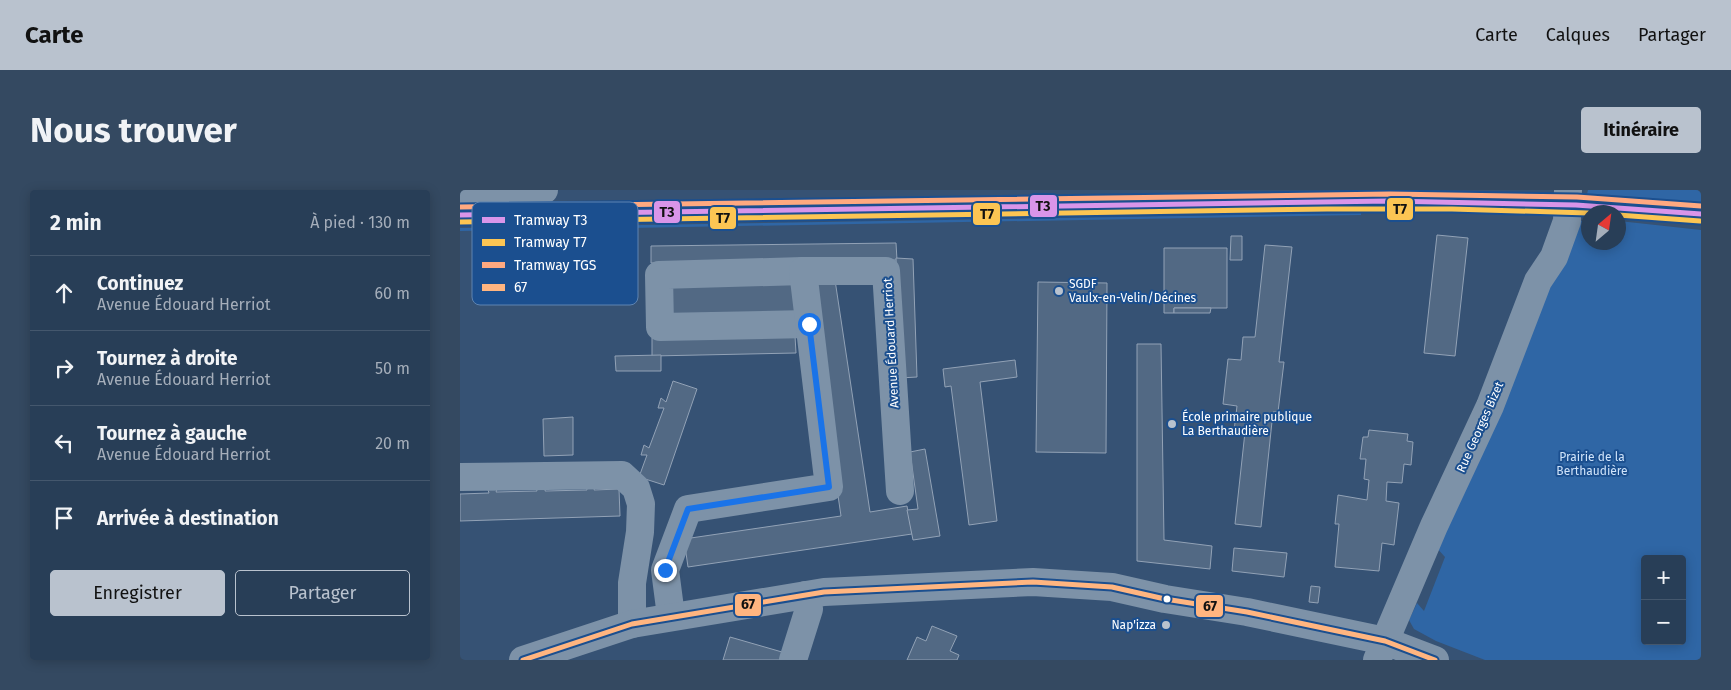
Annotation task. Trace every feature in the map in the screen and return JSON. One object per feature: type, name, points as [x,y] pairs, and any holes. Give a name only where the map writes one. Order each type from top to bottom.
[{"type":"street","points":[[460,191],[544,190]]},
{"type":"street","name":"Rue Georges Bizet","points":[[1381,650],[1434,526],[1493,400],[1538,281],[1554,257],[1566,221],[1568,190]]},
{"type":"street","points":[[671,616],[665,570],[688,509],[829,487],[809,324],[802,271],[659,274],[660,327],[809,324]]},
{"type":"street","name":"Avenue Édouard Herriot","points":[[802,271],[886,271],[900,491]]},
{"type":"street","points":[[460,477],[622,475],[636,488],[641,504],[640,532],[632,582],[632,624]]},
{"type":"street","points":[[523,660],[632,624],[824,592],[1033,582],[1093,585],[1256,613],[1381,650],[1435,660]]},
{"type":"street","points":[[793,660],[809,609],[806,595]]},
{"type":"green space","points":[[1588,190],[1701,190],[1701,207],[1603,198],[1587,194]]},
{"type":"green space","points":[[1361,213],[1361,215],[638,228],[638,225]]},
{"type":"green space","name":"Prairie de la Berthaudière","points":[[1575,221],[1581,221],[1581,250],[1626,250],[1626,222],[1701,230],[1701,660],[1485,660],[1436,641],[1414,629],[1409,620],[1417,603],[1424,611],[1445,557],[1435,546]]},
{"type":"green space","points":[[460,228],[472,228],[472,231],[460,231]]},
{"type":"building","points":[[1437,235],[1468,238],[1455,356],[1424,353]]},
{"type":"building","points":[[1231,236],[1242,236],[1242,260],[1230,260]]},
{"type":"building","points":[[896,243],[897,260],[651,263],[651,246]]},
{"type":"building","points":[[1265,245],[1292,247],[1279,362],[1284,362],[1278,412],[1273,412],[1261,527],[1235,524],[1245,432],[1234,431],[1237,406],[1223,404],[1228,359],[1241,360],[1243,337],[1255,337]]},
{"type":"building","points":[[1164,248],[1227,248],[1227,308],[1174,308],[1174,313],[1164,313]]},
{"type":"building","points":[[896,258],[913,259],[917,377],[900,378]]},
{"type":"building","points":[[835,280],[870,512],[907,506],[912,534],[688,567],[684,539],[841,516],[807,284]]},
{"type":"building","points":[[794,282],[795,315],[670,317],[670,284]]},
{"type":"building","points":[[1038,282],[1107,283],[1106,453],[1036,452]]},
{"type":"building","points":[[1174,308],[1211,308],[1210,313],[1174,313]]},
{"type":"building","points":[[795,336],[796,353],[652,356],[652,338]]},
{"type":"building","points":[[1137,344],[1161,344],[1164,540],[1212,546],[1210,569],[1137,561]]},
{"type":"building","points":[[661,355],[661,371],[616,371],[615,356]]},
{"type":"building","points":[[1015,360],[1017,377],[980,382],[997,521],[969,525],[951,386],[945,387],[943,369]]},
{"type":"building","points":[[673,381],[697,389],[664,485],[639,477],[647,455],[641,455],[644,445],[649,448],[664,408],[658,408],[661,398],[666,402]]},
{"type":"building","points":[[573,417],[573,455],[544,456],[543,419]]},
{"type":"building","points":[[1369,430],[1408,434],[1407,441],[1413,442],[1411,465],[1404,464],[1402,483],[1387,482],[1386,501],[1399,503],[1394,545],[1382,543],[1379,571],[1335,567],[1339,524],[1335,524],[1338,495],[1367,500],[1369,480],[1364,479],[1366,459],[1360,459],[1363,437],[1368,437]]},
{"type":"building","points":[[925,449],[940,536],[913,540],[907,510],[918,509],[910,452]]},
{"type":"building","points":[[586,484],[596,484],[594,490],[619,489],[620,516],[460,521],[460,494],[489,493],[487,487],[498,487],[496,492],[537,491],[536,486],[546,485],[545,491],[587,490]]},
{"type":"building","points":[[1234,548],[1287,553],[1284,577],[1232,571]]},
{"type":"building","points":[[1311,586],[1320,587],[1318,603],[1309,602]]},
{"type":"building","points":[[932,626],[957,636],[950,651],[959,655],[957,660],[907,660],[917,637],[926,641]]},
{"type":"building","points":[[730,637],[782,652],[780,660],[723,660]]},
{"type":"tram line","name":"TGS","points":[[638,205],[1390,194],[1577,197],[1701,206]]},
{"type":"tram line","name":"T3","points":[[638,212],[1390,201],[1576,205],[1701,214]]},
{"type":"tram line","name":"TGS","points":[[460,207],[472,207]]},
{"type":"tram line","name":"T7","points":[[638,219],[1327,209],[1452,209],[1581,213]]},
{"type":"tram line","name":"T3","points":[[460,215],[472,215]]},
{"type":"tram line","name":"T7","points":[[1626,216],[1700,221]]},
{"type":"tram line","name":"T7","points":[[460,222],[472,222]]},
{"type":"transit line","name":"67","points":[[523,660],[632,624],[824,592],[1033,582],[1112,587],[1165,599],[1247,612],[1385,641],[1435,660]]},
{"type":"place","name":"SGDF Vaulx-en-Velin/Décines","points":[[1059,291]]},
{"type":"place","name":"École primaire publique La Berthaudière","points":[[1172,424]]},
{"type":"place","name":"Nap'izza","points":[[1166,625]]},
{"type":"route","points":[[665,570],[688,509],[829,487],[809,324]]}]
